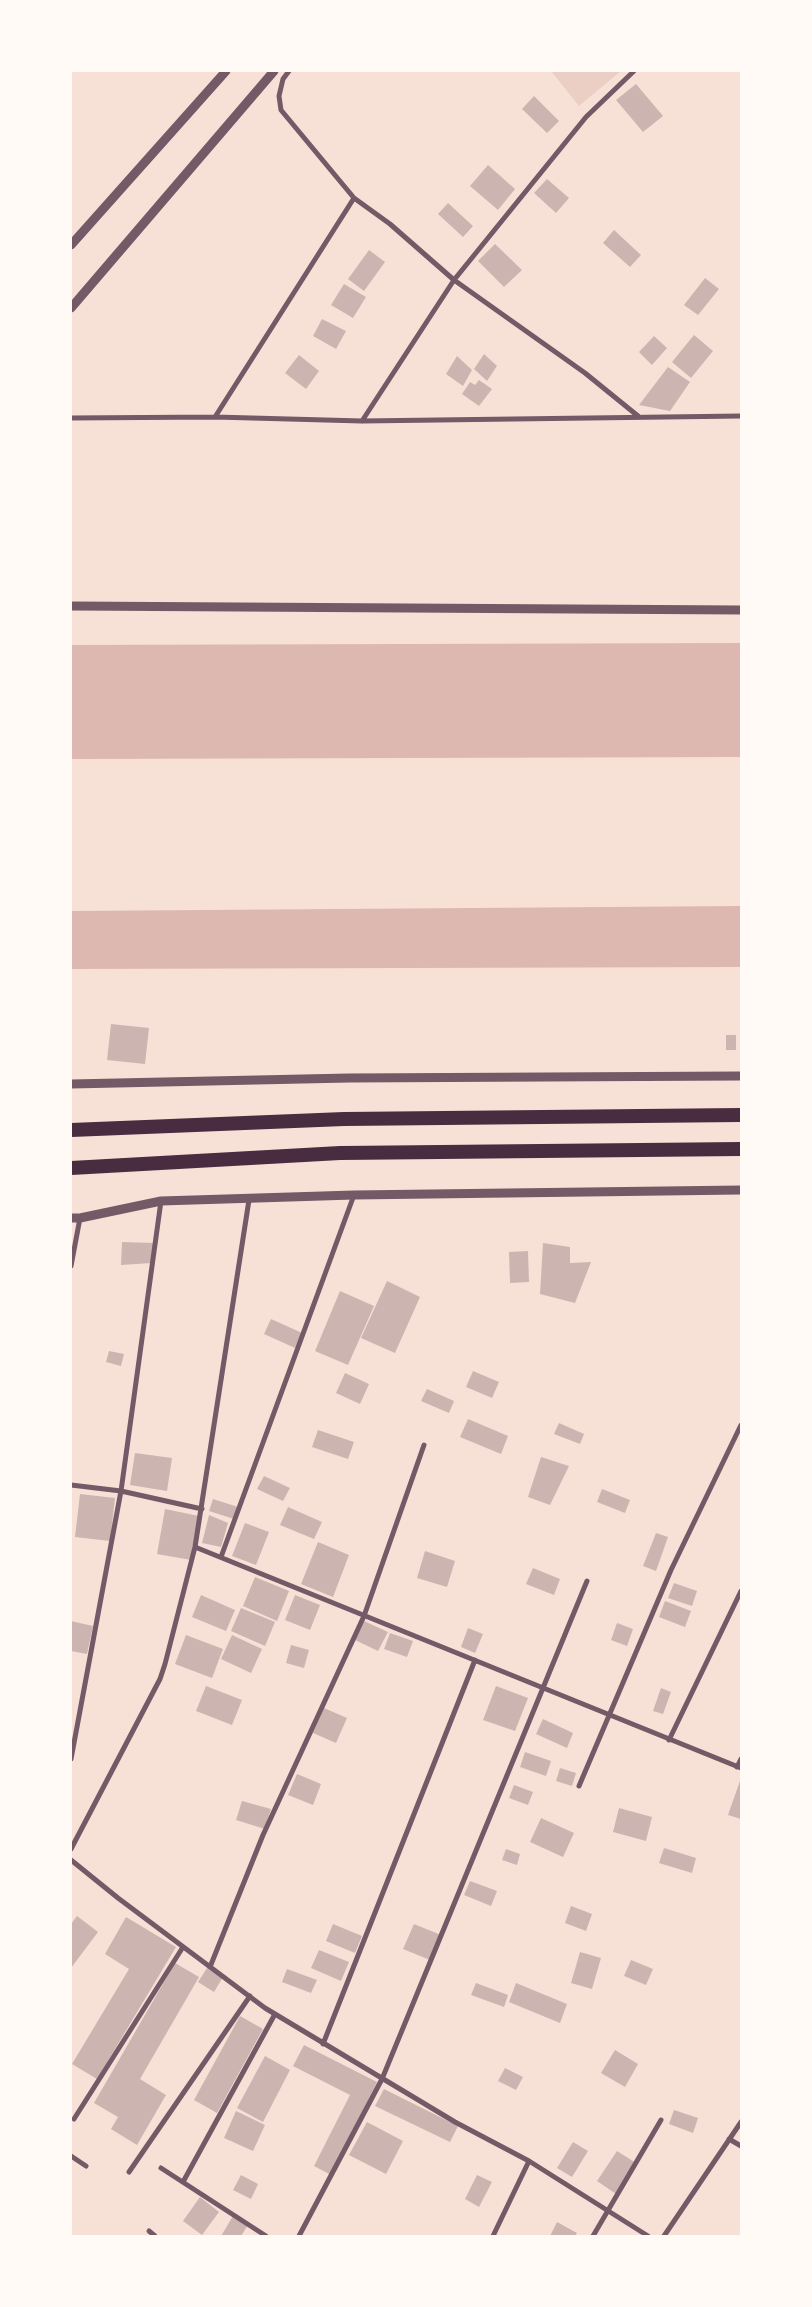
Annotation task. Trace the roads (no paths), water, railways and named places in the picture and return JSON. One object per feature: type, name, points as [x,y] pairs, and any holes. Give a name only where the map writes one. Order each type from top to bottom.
[{"type":"highway","points":[[71,1130],[344,1118],[741,1115]]},
{"type":"highway","points":[[71,1168],[340,1153],[741,1149]]},
{"type":"street","points":[[71,245],[226,71]]},
{"type":"street","points":[[71,308],[274,71]]},
{"type":"street","points":[[289,71],[283,79],[279,96],[281,110],[354,198],[390,224],[454,280],[584,373],[638,416]]},
{"type":"street","points":[[362,421],[454,280],[586,117],[634,71]]},
{"type":"street","points":[[215,416],[354,198]]},
{"type":"street","points":[[71,418],[215,416],[362,421],[741,416]]},
{"type":"street","points":[[71,606],[741,610]]},
{"type":"street","points":[[71,1084],[348,1078],[741,1076]]},
{"type":"street","points":[[71,1266],[76,1218],[161,1201],[249,1200],[354,1195],[741,1190]]},
{"type":"street","points":[[221,1557],[354,1195]]},
{"type":"street","points":[[71,1849],[160,1679],[195,1547],[249,1200]]},
{"type":"street","points":[[71,1759],[121,1491],[161,1201]]},
{"type":"street","points":[[579,1786],[671,1570],[741,1425]]},
{"type":"street","points":[[210,1967],[263,1835],[364,1616],[424,1445]]},
{"type":"street","points":[[71,1485],[121,1491],[202,1509]]},
{"type":"street","points":[[195,1547],[739,1768],[741,1759]]},
{"type":"street","points":[[299,2236],[382,2078],[587,1581]]},
{"type":"street","points":[[670,1740],[741,1591]]},
{"type":"street","points":[[323,2044],[475,1660]]},
{"type":"street","points":[[71,1860],[183,1947],[275,2014],[323,2044],[528,2161],[648,2236]]},
{"type":"street","points":[[74,2119],[183,1947]]},
{"type":"street","points":[[130,2172],[250,1996]]},
{"type":"street","points":[[183,2182],[275,2014]]},
{"type":"street","points":[[593,2236],[662,2120]]},
{"type":"street","points":[[664,2236],[741,2122]]},
{"type":"street","points":[[729,2139],[741,2146]]},
{"type":"street","points":[[71,2156],[86,2166]]},
{"type":"street","points":[[493,2236],[528,2161]]},
{"type":"street","points":[[161,2168],[266,2236]]},
{"type":"street","points":[[150,2231],[155,2236]]}]
